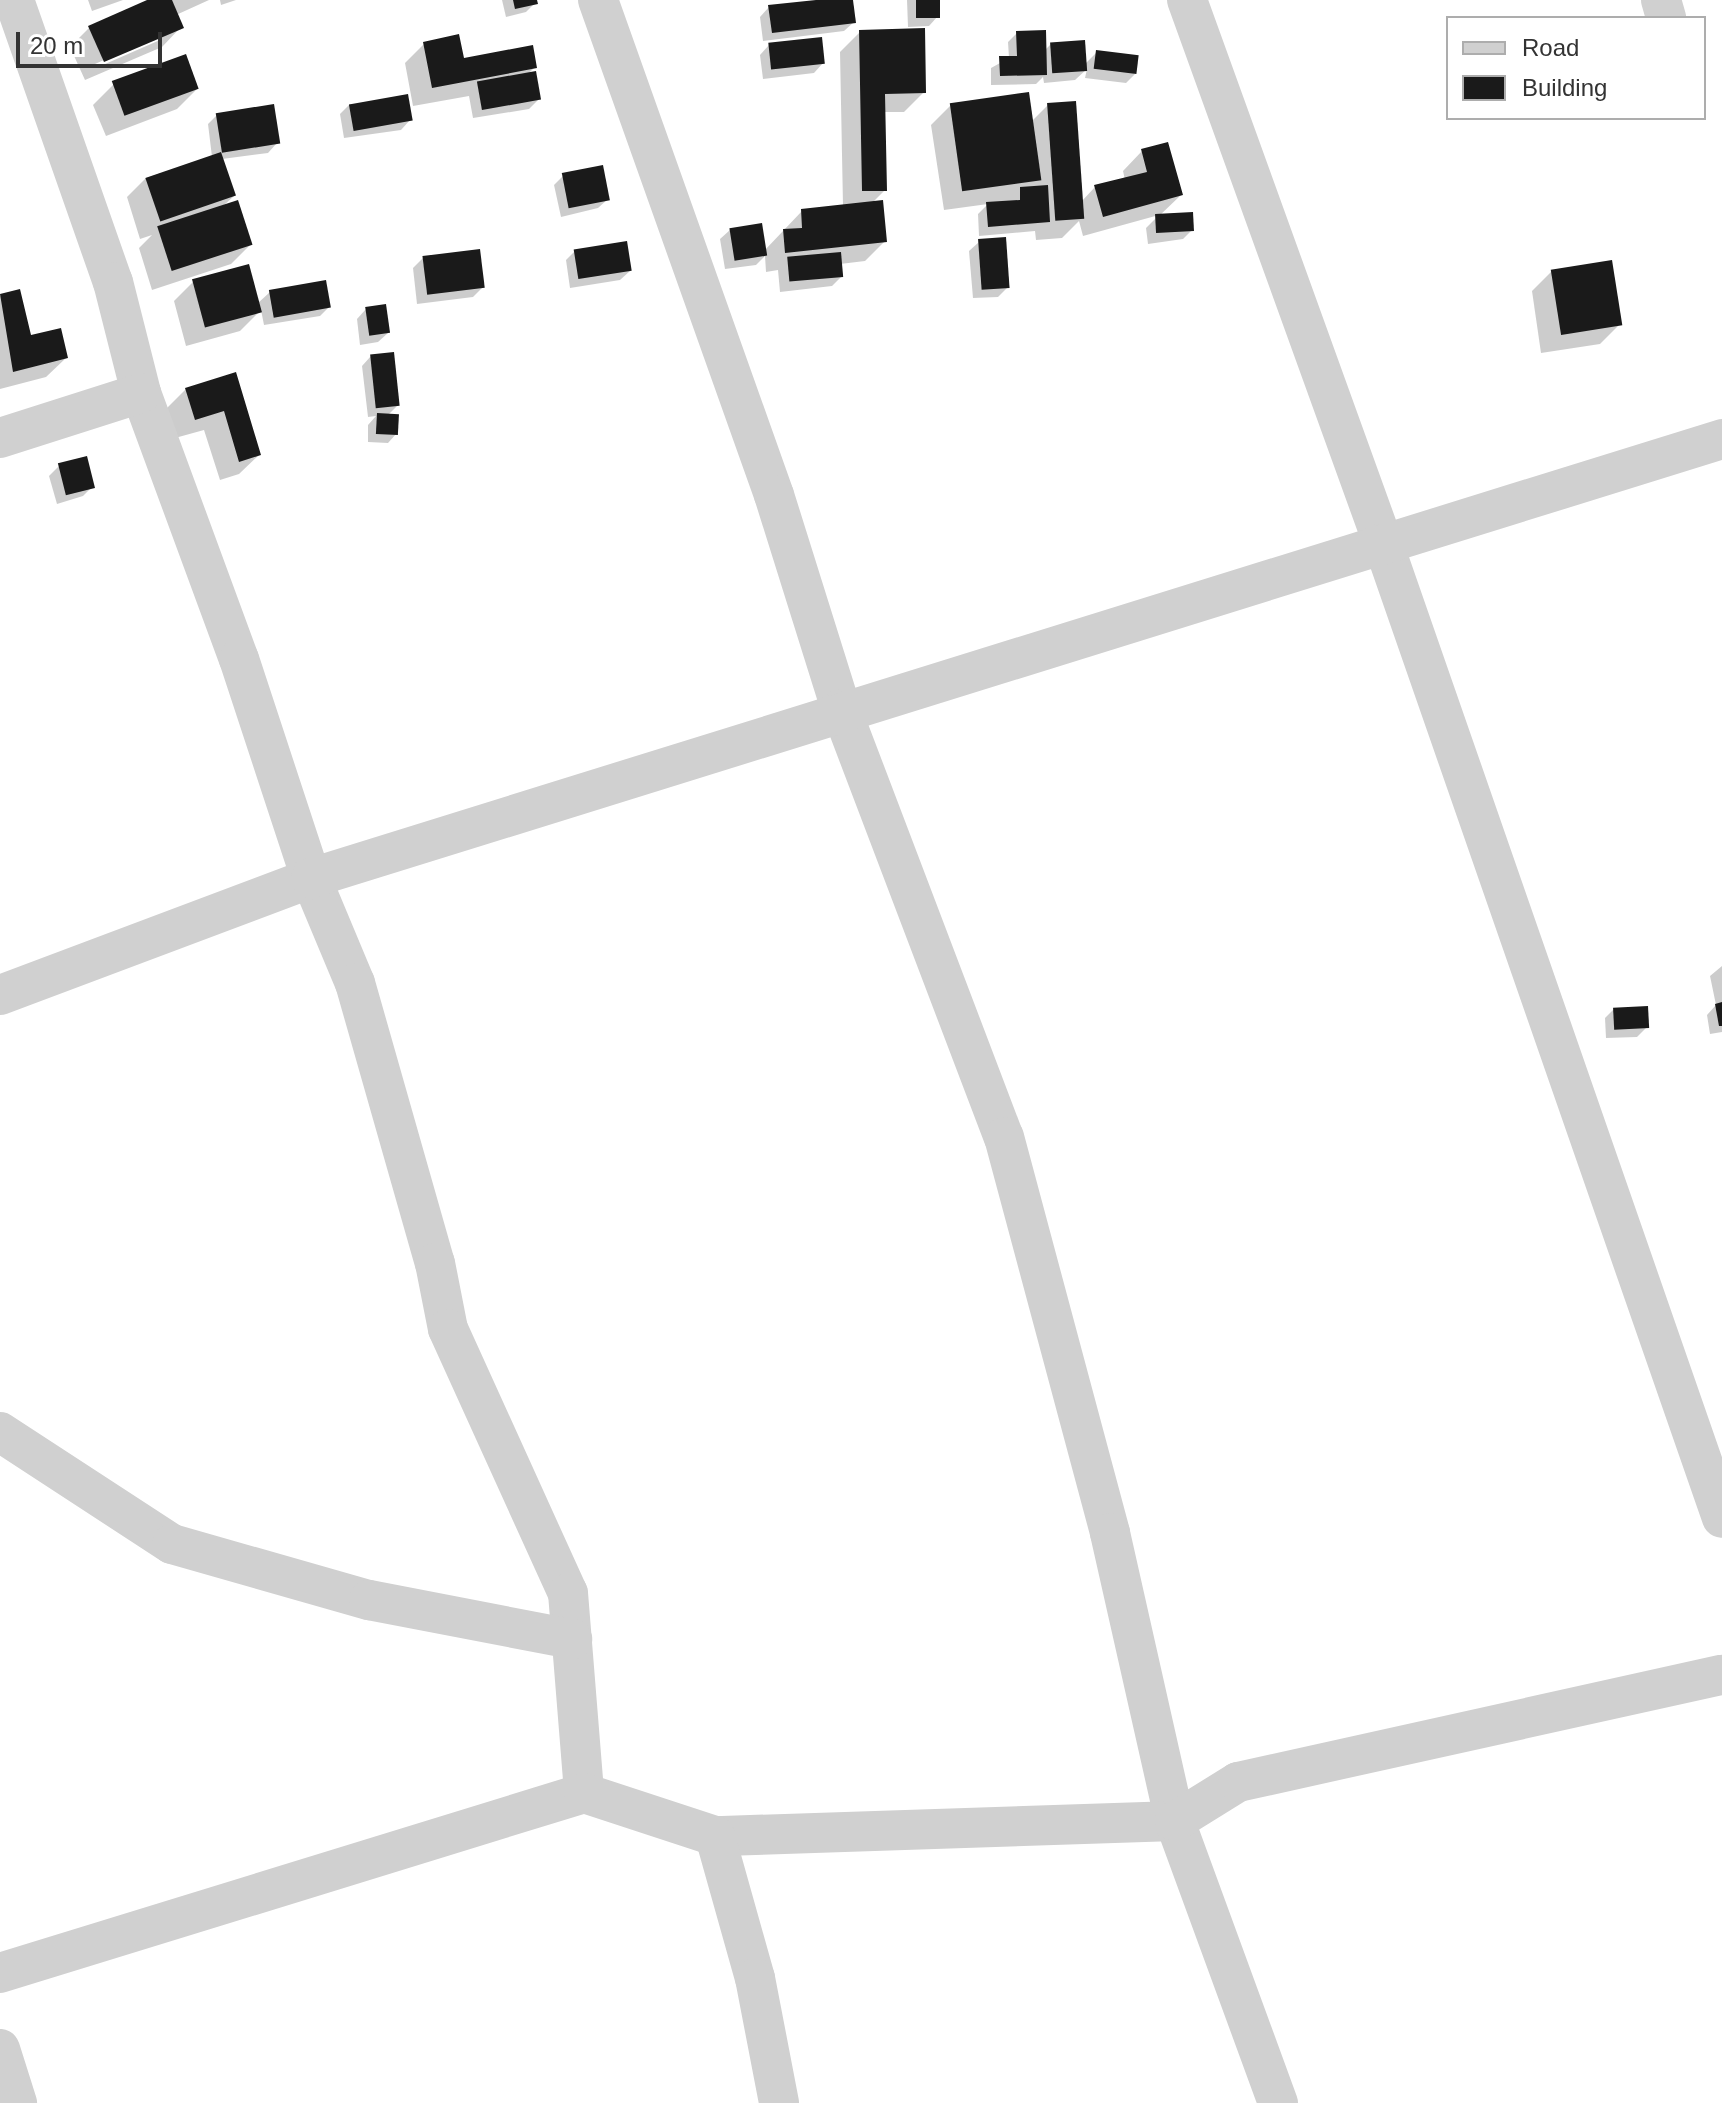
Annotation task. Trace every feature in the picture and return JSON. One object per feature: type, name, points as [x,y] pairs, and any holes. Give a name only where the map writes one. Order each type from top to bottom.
[{"type":"street","points":[[14,0],[113,282],[141,393],[239,659],[311,878],[355,983],[435,1263],[448,1329],[568,1593],[584,1793]]},
{"type":"street","points":[[598,0],[774,495],[841,709],[1004,1137],[1110,1533],[1175,1821],[1278,2103]]},
{"type":"street","points":[[1187,0],[1383,543],[1722,1518]]},
{"type":"street","points":[[0,438],[141,393]]},
{"type":"street","points":[[0,995],[311,878],[841,709],[1722,439]]},
{"type":"street","points":[[0,1432],[172,1544],[369,1600],[572,1639]]},
{"type":"street","points":[[0,1973],[584,1793],[715,1836],[1175,1821],[1238,1782],[1722,1675]]},
{"type":"street","points":[[715,1836],[755,1978],[779,2103]]},
{"type":"street","points":[[0,2049],[17,2103]]},
{"type":"building","points":[[147,0],[172,0],[184,28],[104,62],[88,26]]},
{"type":"building","points":[[513,0],[537,0],[538,4],[515,9]]},
{"type":"building","points":[[853,0],[856,23],[772,33],[768,5]]},
{"type":"building","points":[[916,0],[940,0],[940,18],[916,18]]},
{"type":"building","points":[[925,28],[926,93],[885,94],[887,191],[862,191],[859,30]]},
{"type":"building","points":[[1046,30],[1047,75],[1000,76],[999,56],[1017,56],[1016,31]]},
{"type":"building","points":[[459,34],[464,58],[533,45],[537,68],[432,88],[423,42]]},
{"type":"building","points":[[822,37],[825,64],[771,69],[768,43]]},
{"type":"building","points":[[1085,40],[1087,71],[1052,73],[1050,42]]},
{"type":"building","points":[[1096,50],[1139,55],[1136,74],[1094,69]]},
{"type":"building","points":[[186,54],[199,89],[124,116],[112,81]]},
{"type":"building","points":[[536,71],[541,100],[482,110],[477,81]]},
{"type":"building","points":[[1029,92],[1041,180],[962,191],[950,103]]},
{"type":"building","points":[[408,94],[413,121],[354,131],[349,104]]},
{"type":"building","points":[[1076,101],[1084,219],[1055,221],[1047,103]]},
{"type":"building","points":[[274,104],[280,144],[222,153],[216,113]]},
{"type":"building","points":[[1168,142],[1183,195],[1103,217],[1094,185],[1147,172],[1141,149]]},
{"type":"building","points":[[221,152],[236,195],[160,222],[145,178]]},
{"type":"building","points":[[603,165],[610,200],[569,208],[562,173]]},
{"type":"building","points":[[1048,185],[1050,222],[988,227],[986,202],[1020,200],[1020,187]]},
{"type":"building","points":[[238,200],[253,245],[172,271],[157,226]]},
{"type":"building","points":[[883,200],[887,242],[785,253],[783,229],[802,228],[801,209]]},
{"type":"building","points":[[1193,212],[1194,231],[1156,233],[1155,214]]},
{"type":"building","points":[[762,223],[767,256],[735,261],[729,228]]},
{"type":"building","points":[[1006,237],[1010,288],[982,290],[978,239]]},
{"type":"building","points":[[627,241],[632,271],[578,279],[574,249]]},
{"type":"building","points":[[480,249],[485,288],[427,295],[422,256]]},
{"type":"building","points":[[841,252],[843,277],[789,282],[787,257]]},
{"type":"building","points":[[1612,260],[1622,325],[1561,335],[1551,270]]},
{"type":"building","points":[[249,264],[262,312],[205,328],[192,279]]},
{"type":"building","points":[[326,280],[331,308],[274,318],[269,290]]},
{"type":"building","points":[[20,289],[31,335],[61,328],[68,358],[13,372],[0,294]]},
{"type":"building","points":[[386,304],[390,333],[369,336],[365,307]]},
{"type":"building","points":[[394,352],[400,406],[376,408],[370,355]]},
{"type":"building","points":[[236,372],[261,455],[239,462],[224,411],[195,420],[185,388]]},
{"type":"building","points":[[377,413],[399,414],[398,435],[376,434]]},
{"type":"building","points":[[87,456],[95,488],[66,495],[58,463]]},
{"type":"building","points":[[1722,1002],[1722,1026],[1719,1026],[1715,1004]]},
{"type":"building","points":[[1648,1006],[1649,1028],[1614,1030],[1613,1008]]}]
